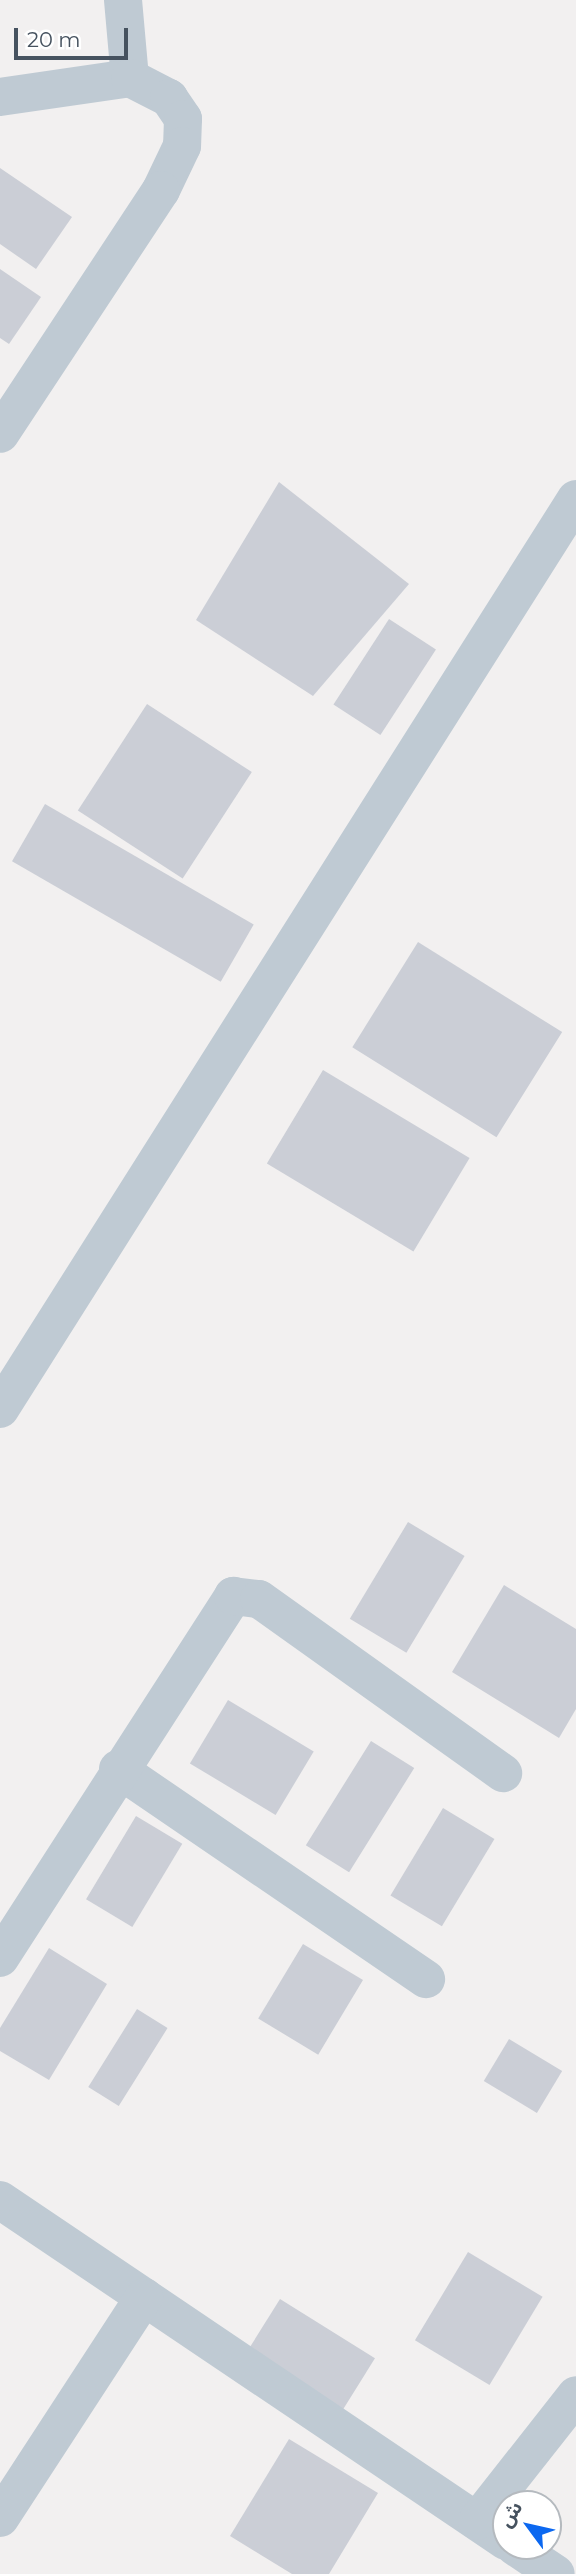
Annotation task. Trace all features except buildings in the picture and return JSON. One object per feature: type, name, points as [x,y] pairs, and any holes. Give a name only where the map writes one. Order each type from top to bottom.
[{"type":"street","points":[[122,0],[130,78]]},
{"type":"street","points":[[0,97],[130,78],[169,98],[183,119],[182,145],[161,191],[0,434]]},
{"type":"street","points":[[0,1409],[576,499]]},
{"type":"street","points":[[0,1958],[221,1606],[244,1594],[503,1773]]},
{"type":"street","points":[[118,1769],[426,1979]]},
{"type":"street","points":[[0,2200],[492,2534]]},
{"type":"street","points":[[0,2518],[144,2297]]},
{"type":"street","points":[[542,2490],[576,2395]]}]
